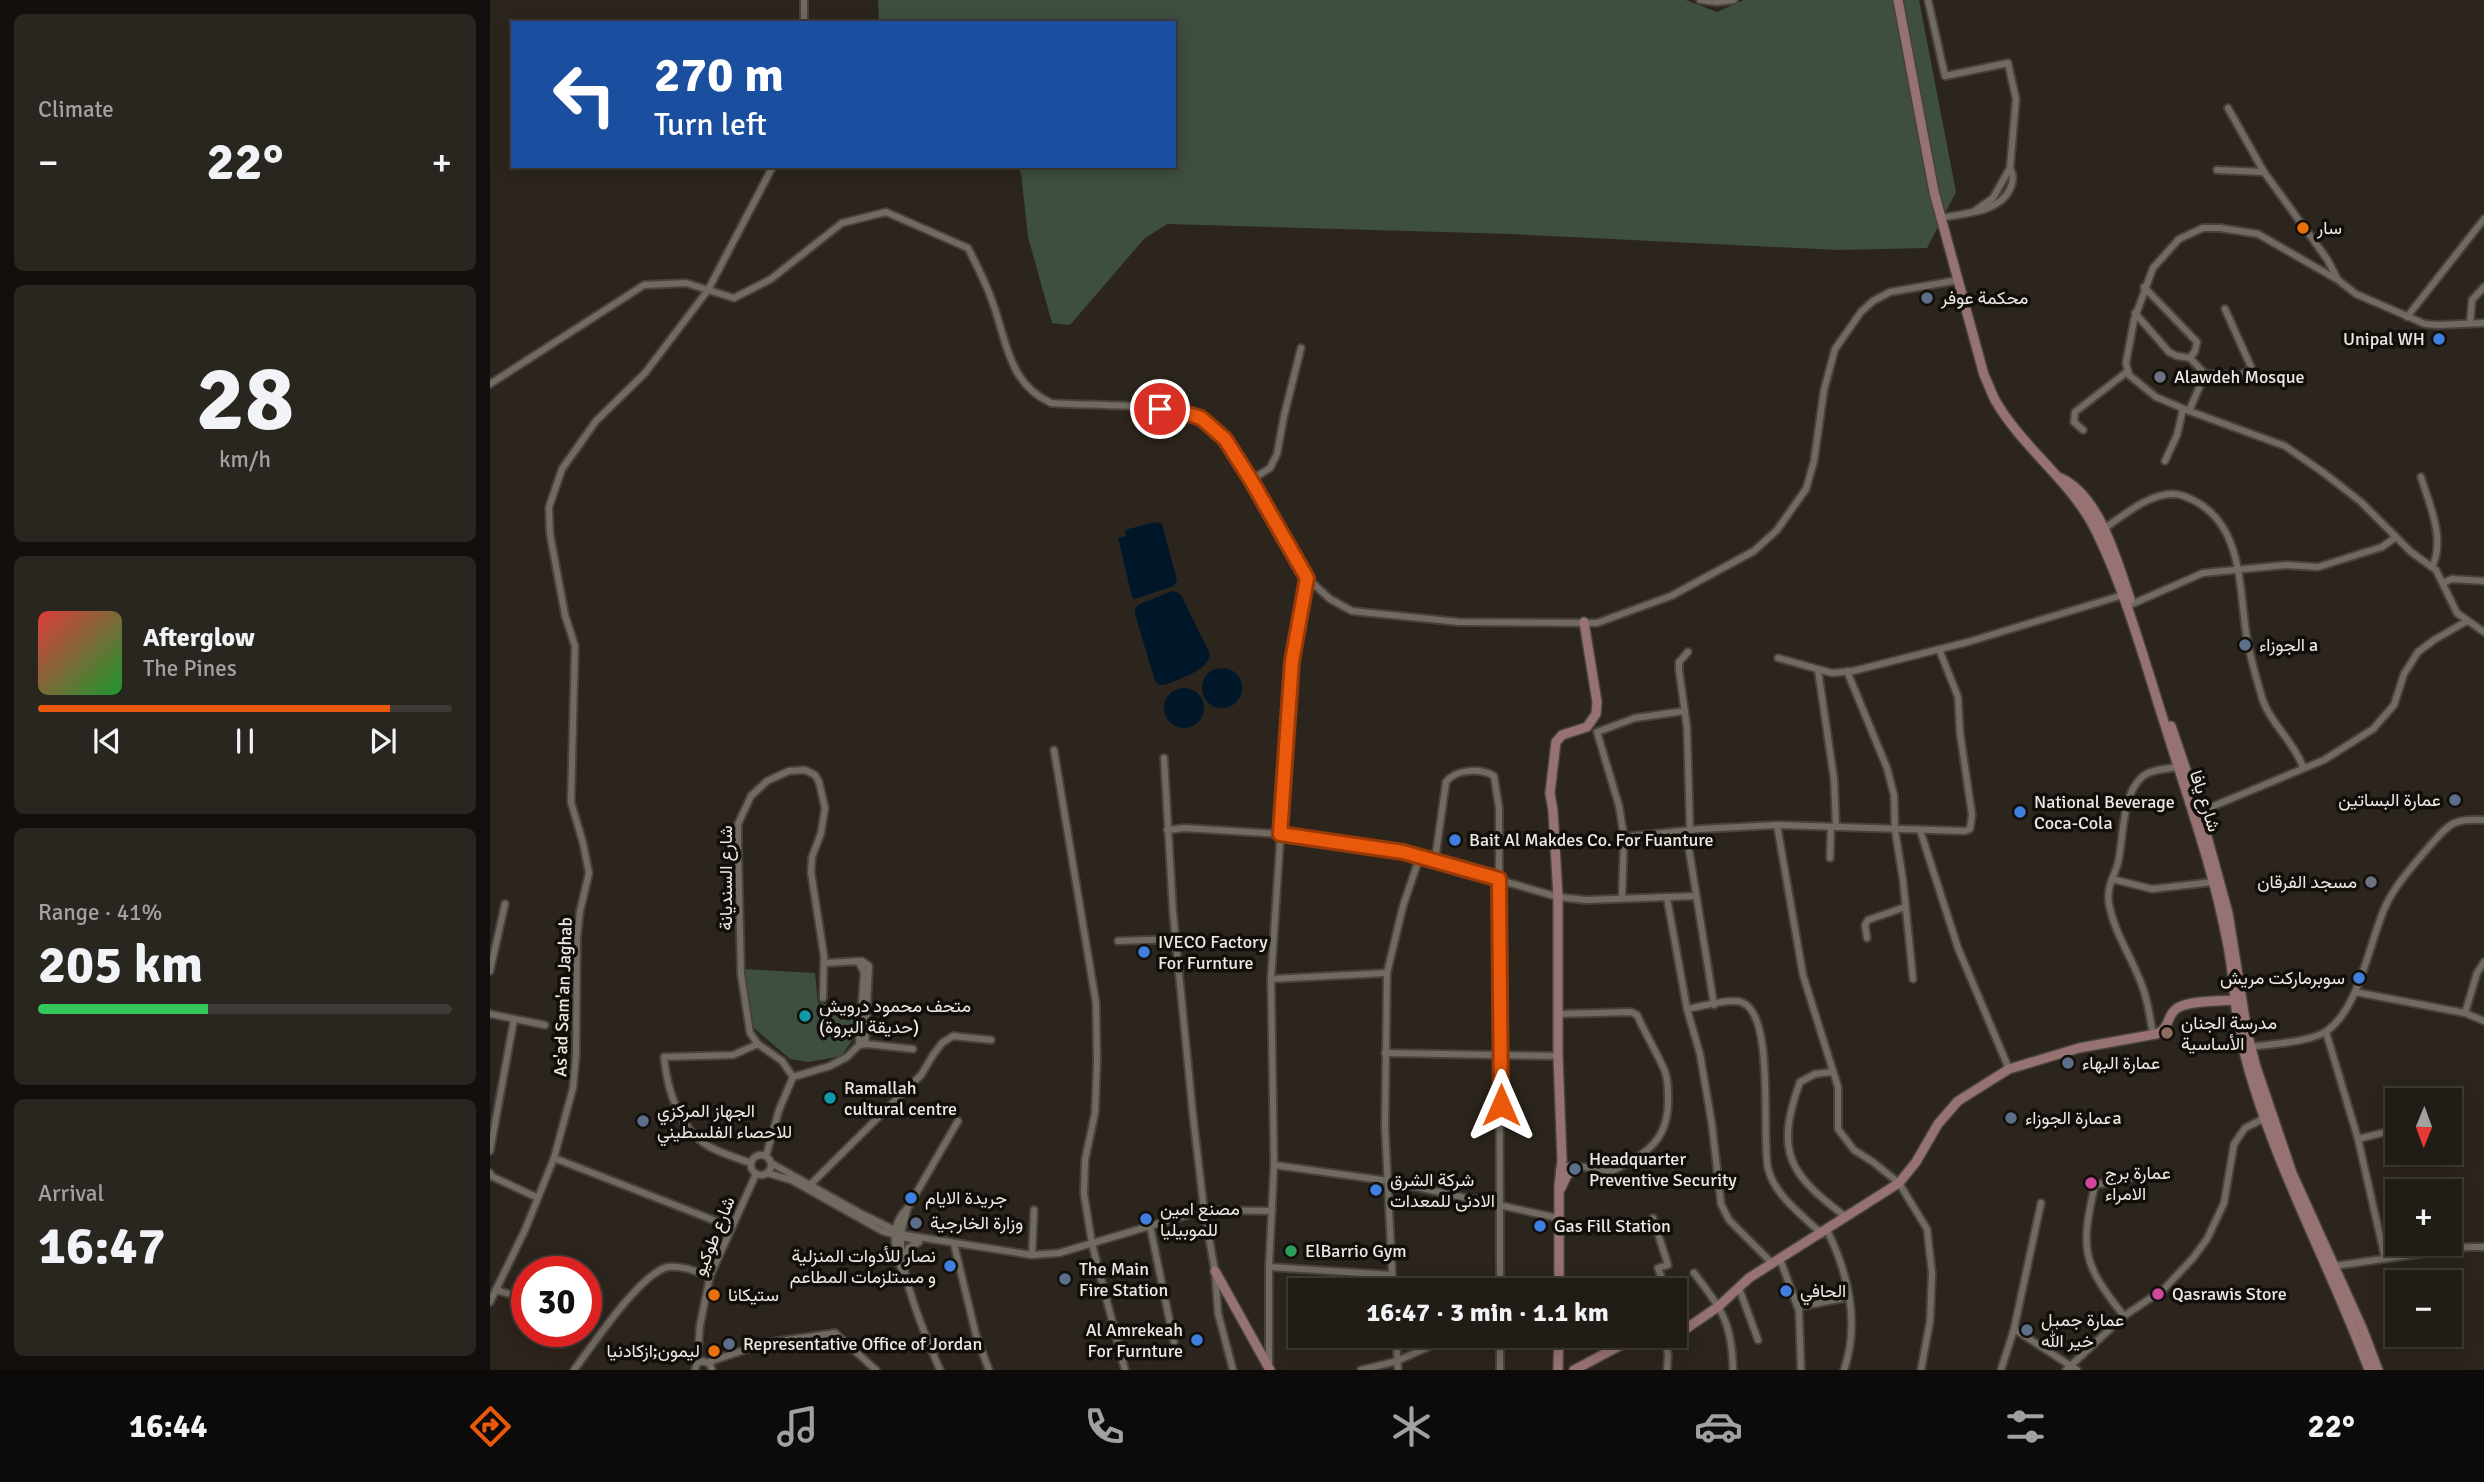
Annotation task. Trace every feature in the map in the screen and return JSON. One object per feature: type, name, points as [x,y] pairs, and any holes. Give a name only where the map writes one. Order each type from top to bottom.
[{"type":"street","points":[[804,0],[804,21]]},
{"type":"street","points":[[1700,0],[1734,0]]},
{"type":"street","name":"شارع يافا","points":[[1898,0],[1941,218],[1976,348],[1996,400],[2100,531],[2178,767],[2196,813],[2229,949],[2243,1048],[2268,1117],[2284,1174],[2353,1325],[2370,1370]]},
{"type":"street","points":[[1928,0],[1945,76],[2008,63],[2016,99],[2010,168],[1993,198],[1976,210],[1941,218]]},
{"type":"street","points":[[2228,108],[2264,172],[2327,258],[2338,280]]},
{"type":"street","name":"As'ad Sam'an Jaghab","points":[[491,1299],[525,1230],[554,1158],[573,1088],[577,938],[589,873],[571,802],[575,646],[565,615],[550,534],[549,507],[562,469],[596,421],[645,373],[708,290],[773,168]]},
{"type":"street","points":[[2217,170],[2264,172]]},
{"type":"street","points":[[490,384],[645,285],[686,283],[734,298],[771,279],[842,223],[886,212],[968,248],[991,297],[1019,378],[1040,398],[1051,403],[1160,409],[1201,418],[1225,439],[1307,578],[1343,607],[1362,613],[1460,622],[1597,623],[1671,596],[1754,551],[1777,530],[1806,489],[1814,461],[1824,390],[1835,349],[1861,312],[1873,301],[1890,292],[1959,280]]},
{"type":"street","points":[[2407,317],[2484,219]]},
{"type":"street","points":[[2484,323],[2425,324],[2356,294],[2338,280],[2258,234],[2211,228],[2179,239],[2153,268],[2136,313],[2126,363],[2136,382],[2156,397],[2285,446],[2324,472],[2432,567],[2457,613],[2484,632]]},
{"type":"street","points":[[2144,287],[2197,342],[2190,358]]},
{"type":"street","points":[[2470,323],[2472,300],[2484,287]]},
{"type":"street","points":[[2136,313],[2169,352],[2190,358],[2205,373],[2241,375],[2252,369],[2225,309]]},
{"type":"street","points":[[1251,480],[1270,468],[1277,454],[1301,348]]},
{"type":"street","points":[[2083,430],[2074,422],[2075,412],[2128,371]]},
{"type":"street","points":[[2165,461],[2205,373]]},
{"type":"street","points":[[2421,477],[2437,529],[2437,549],[2432,567]]},
{"type":"street","points":[[2303,768],[2298,752],[2279,729],[2262,698],[2246,636],[2237,570],[2228,534],[2211,511],[2183,496],[2173,494],[2144,502],[2100,531],[2132,604],[2228,913],[2238,1000],[2268,1117],[2378,1370]]},
{"type":"street","points":[[2132,604],[2191,576],[2220,570],[2286,565],[2318,567],[2382,547],[2396,537]]},
{"type":"street","points":[[1269,1369],[1269,1267],[1274,1165],[1271,979],[1292,661],[1307,578]]},
{"type":"street","points":[[2443,583],[2452,579],[2484,581]]},
{"type":"street","points":[[1778,658],[1832,673],[1847,671],[1939,649],[2123,595]]},
{"type":"street","points":[[2196,813],[2324,760],[2373,729],[2394,705],[2404,674],[2418,652],[2467,621]]},
{"type":"street","points":[[1559,1278],[1560,1189],[1567,1167],[1558,1056],[1558,897],[1550,793],[1554,750],[1562,735],[1587,727],[1596,714],[1597,702],[1584,622]]},
{"type":"street","points":[[1623,838],[1688,830],[1777,825],[1965,831],[1971,825],[1958,697],[1939,649]]},
{"type":"street","points":[[1688,652],[1679,663],[1689,767],[1688,830],[1714,1005]]},
{"type":"street","points":[[1818,670],[1834,779],[1834,827],[1830,859]]},
{"type":"street","points":[[1847,671],[1887,768],[1894,794],[1895,830],[1913,979]]},
{"type":"street","points":[[1622,898],[1623,838],[1619,806],[1597,732],[1635,718],[1685,711]]},
{"type":"street","points":[[1054,750],[1096,1003],[1095,1113],[1084,1160],[1084,1194],[1093,1244],[1125,1370]]},
{"type":"street","points":[[1164,758],[1176,939],[1204,1210],[1215,1272],[1218,1313],[1233,1370]]},
{"type":"street","points":[[2153,1035],[2139,977],[2115,928],[2108,902],[2108,889],[2118,864],[2127,803],[2135,789],[2142,777],[2148,773],[2178,767]]},
{"type":"street","name":"شارع السنديانة","points":[[758,1044],[750,1033],[741,974],[738,824],[747,803],[758,788],[777,775],[789,771],[805,770],[815,775],[825,808],[821,833],[812,856],[811,872],[824,963],[823,998]]},
{"type":"street","points":[[1435,860],[1446,782],[1451,775],[1461,772],[1484,772],[1494,776],[1499,808],[1500,1278]]},
{"type":"street","points":[[2251,1047],[2326,1032],[2340,1017],[2355,992],[2379,921],[2388,901],[2407,872],[2452,822],[2484,820]]},
{"type":"street","points":[[1777,825],[1802,975],[1838,1087],[1841,1136],[1854,1150],[1880,1167],[1899,1184],[1927,1229],[1931,1250],[1930,1321],[1921,1370]]},
{"type":"street","points":[[1167,830],[1185,828],[1280,834],[1420,856],[1558,897],[1586,900],[1696,896]]},
{"type":"street","points":[[1920,830],[1958,948],[2009,1069]]},
{"type":"street","points":[[1392,1278],[1385,1127],[1387,972],[1403,906],[1420,856]]},
{"type":"street","points":[[2112,879],[2152,890],[2213,882]]},
{"type":"street","points":[[1667,898],[1687,1009],[1700,1054],[1721,1204],[1729,1220],[1776,1261],[1798,1307],[1802,1344],[1801,1370]]},
{"type":"street","points":[[490,971],[505,904]]},
{"type":"street","points":[[1867,938],[1864,925],[1868,920],[1905,907]]},
{"type":"street","points":[[1118,942],[1176,939]]},
{"type":"street","points":[[824,963],[858,961],[864,972],[862,1045]]},
{"type":"street","points":[[2465,1013],[2477,973],[2484,962]]},
{"type":"street","points":[[1271,979],[1387,972]]},
{"type":"street","points":[[2355,992],[2465,1013],[2484,1021]]},
{"type":"street","points":[[1687,1328],[1719,1307],[1749,1278],[1899,1184],[1916,1162],[1938,1124],[1958,1101],[2009,1069],[2079,1048],[2153,1035],[2165,1029],[2179,1007],[2238,1000]]},
{"type":"street","points":[[1687,1009],[1735,1001],[1749,1007],[1761,1033],[1768,1167],[1776,1189],[1825,1232],[1841,1263],[1852,1317],[1851,1341],[1844,1370]]},
{"type":"street","points":[[1558,1014],[1631,1012],[1637,1015],[1665,1070],[1667,1080],[1668,1121],[1655,1144],[1634,1160],[1622,1164],[1609,1163],[1597,1168],[1567,1167]]},
{"type":"street","points":[[490,1014],[545,1025]]},
{"type":"street","points":[[490,1151],[514,1019]]},
{"type":"street","points":[[2326,1032],[2358,1139],[2385,1258]]},
{"type":"street","points":[[811,1184],[921,1075],[942,1043],[953,1036],[991,1040]]},
{"type":"street","points":[[793,1077],[782,1061],[758,1044],[733,1055],[664,1056],[671,1097],[697,1138],[710,1147],[751,1163],[756,1174],[767,1173],[791,1180],[882,1228],[920,1241],[1032,1255],[1059,1253],[1204,1210],[1272,1211]]},
{"type":"street","points":[[793,1077],[830,1066],[862,1045],[913,1049]]},
{"type":"street","points":[[1385,1053],[1558,1056]]},
{"type":"street","points":[[1832,1072],[1815,1074],[1800,1082],[1789,1122],[1788,1144],[1794,1166],[1807,1185],[1846,1217]]},
{"type":"street","points":[[766,1156],[779,1110],[793,1077]]},
{"type":"street","points":[[2068,1367],[2124,1316],[2164,1289],[2193,1258],[2207,1239],[2224,1203],[2234,1144],[2245,1128],[2268,1117]]},
{"type":"street","points":[[896,1256],[898,1234],[907,1209],[958,1121]]},
{"type":"street","points":[[2358,1139],[2385,1132]]},
{"type":"street","points":[[751,1163],[757,1156],[766,1156]]},
{"type":"street","points":[[766,1156],[771,1163],[882,1228],[908,1282]]},
{"type":"street","points":[[554,1158],[731,1227]]},
{"type":"street","points":[[767,1173],[771,1163]]},
{"type":"street","points":[[1274,1165],[1389,1181],[1558,1218]]},
{"type":"street","points":[[490,1173],[491,1176],[537,1197]]},
{"type":"street","name":"شارع طوكيو","points":[[695,1367],[710,1276],[756,1174]]},
{"type":"street","points":[[2124,1316],[2093,1271],[2085,1247],[2085,1235],[2095,1185],[2134,1177]]},
{"type":"street","points":[[2001,1370],[2014,1329],[2041,1203]]},
{"type":"street","points":[[1032,1255],[1034,1210]]},
{"type":"street","points":[[882,1228],[903,1218]]},
{"type":"street","points":[[903,1218],[914,1236]]},
{"type":"street","points":[[1653,1218],[1668,1265],[1658,1268],[1662,1278]]},
{"type":"street","points":[[1150,1226],[1174,1342]]},
{"type":"street","points":[[898,1234],[954,1244]]},
{"type":"street","points":[[898,1234],[908,1282],[940,1370]]},
{"type":"street","points":[[904,1261],[911,1245],[920,1241]]},
{"type":"street","points":[[954,1244],[976,1335],[989,1370]]},
{"type":"street","points":[[2334,1266],[2484,1247]]},
{"type":"street","points":[[574,1370],[620,1308],[657,1271],[677,1267],[710,1276]]},
{"type":"street","points":[[1269,1267],[1392,1275]]},
{"type":"street","points":[[1215,1272],[1269,1369]]},
{"type":"street","points":[[1694,1273],[1719,1307],[1731,1333],[1733,1370]]},
{"type":"street","points":[[1739,1288],[1758,1340]]},
{"type":"street","points":[[496,1290],[511,1294]]},
{"type":"street","points":[[1798,1307],[1849,1297]]},
{"type":"street","points":[[2014,1329],[2068,1367],[2077,1370]]},
{"type":"street","points":[[695,1367],[765,1343],[835,1333],[876,1370]]},
{"type":"street","points":[[1396,1348],[1398,1370]]},
{"type":"street","points":[[1361,1370],[1397,1361],[1426,1348]]},
{"type":"street","points":[[1500,1348],[1500,1370]]},
{"type":"street","points":[[1554,1348],[1559,1352],[1567,1370]]},
{"type":"street","points":[[1558,1370],[1559,1348]]},
{"type":"street","points":[[1574,1370],[1615,1348]]},
{"type":"street","points":[[1666,1348],[1667,1370]]},
{"type":"street","points":[[698,1353],[713,1370],[725,1358]]},
{"type":"green space","points":[[878,0],[1686,0],[1717,12],[1744,0],[1919,0],[1956,192],[1927,248],[1838,250],[1511,234],[1167,224],[1144,239],[1070,325],[1052,323],[1028,237],[1021,173],[1017,168],[1176,168],[1176,21],[879,21]]},
{"type":"green space","name":"متحف محمود درويش (حديقة البروة)","points":[[744,969],[815,973],[818,1003],[853,1008],[864,1024],[841,1056],[809,1062],[790,1059],[754,1028]]},
{"type":"water","points":[[1155,522],[1162,524],[1177,580],[1174,586],[1135,599],[1132,597],[1118,538],[1126,536],[1125,530]]},
{"type":"water","points":[[1172,591],[1181,595],[1210,654],[1198,670],[1165,685],[1159,685],[1155,681],[1135,608]]},
{"type":"water","points":[[1222,668],[1230,669],[1236,674],[1241,680],[1241,696],[1236,702],[1230,707],[1222,708],[1214,707],[1208,702],[1203,696],[1202,688],[1203,680],[1208,674],[1214,669]]},
{"type":"water","points":[[1184,688],[1192,689],[1198,694],[1203,700],[1203,716],[1198,722],[1192,727],[1184,728],[1176,727],[1170,722],[1165,716],[1164,708],[1165,700],[1170,694],[1176,689]]},
{"type":"place","name":"سار","points":[[2303,228]]},
{"type":"place","name":"محكمة عوفر","points":[[1927,298]]},
{"type":"place","name":"Unipal WH","points":[[2439,339]]},
{"type":"place","name":"Alawdeh Mosque","points":[[2160,377]]},
{"type":"place","name":"الجوزاء a","points":[[2245,645]]},
{"type":"place","name":"عمارة البساتين","points":[[2455,800]]},
{"type":"place","name":"National Beverage Coca-Cola","points":[[2020,812]]},
{"type":"place","name":"Bait Al Makdes Co. For Fuanture","points":[[1455,840]]},
{"type":"place","name":"مسجد الفرقان","points":[[2371,882]]},
{"type":"place","name":"IVECO Factory For Furnture","points":[[1144,952]]},
{"type":"place","name":"سوبرماركت مريش","points":[[2359,978]]},
{"type":"place","name":"متحف محمود درويش (حديقة البروة)","points":[[805,1016]]},
{"type":"place","name":"مدرسة الجنان الأساسية","points":[[2167,1033]]},
{"type":"place","name":"عمارة البهاء","points":[[2068,1063]]},
{"type":"place","name":"Ramallah cultural centre","points":[[830,1098]]},
{"type":"place","name":"عمارة الجوزاءa","points":[[2011,1118]]},
{"type":"place","name":"الجهاز المركزي للاحصاء الفلسطيني","points":[[643,1121]]},
{"type":"place","name":"Headquarter Preventive Security","points":[[1575,1169]]},
{"type":"place","name":"عمارة برج الامراء","points":[[2091,1183]]},
{"type":"place","name":"شركة الشرق الادنى للمعدات","points":[[1376,1190]]},
{"type":"place","name":"جريدة الايام","points":[[911,1198]]},
{"type":"place","name":"مصنع امين للموبيليا","points":[[1146,1219]]},
{"type":"place","name":"وزارة الخارجية","points":[[916,1223]]},
{"type":"place","name":"Gas Fill Station","points":[[1540,1226]]},
{"type":"place","name":"ElBarrio Gym","points":[[1291,1251]]},
{"type":"place","name":"نصار للأدوات المنزلية و مستلزمات المطاعم","points":[[950,1266]]},
{"type":"place","name":"The Main Fire Station","points":[[1065,1279]]},
{"type":"place","name":"الحافي","points":[[1786,1291]]},
{"type":"place","name":"Qasrawis Store","points":[[2158,1294]]},
{"type":"place","name":"ستيكانا","points":[[714,1295]]},
{"type":"place","name":"عمارة جميل خير الله","points":[[2027,1330]]},
{"type":"place","name":"Al Amrekeah For Furnture","points":[[1197,1340]]},
{"type":"place","name":"Representative Office of Jordan","points":[[729,1344]]},
{"type":"place","name":"ليمون;ازكادنيا","points":[[714,1351]]},
{"type":"route","points":[[1160,409],[1201,418],[1225,439],[1307,578],[1292,661],[1280,834],[1403,852],[1499,879],[1501,1105]]}]
